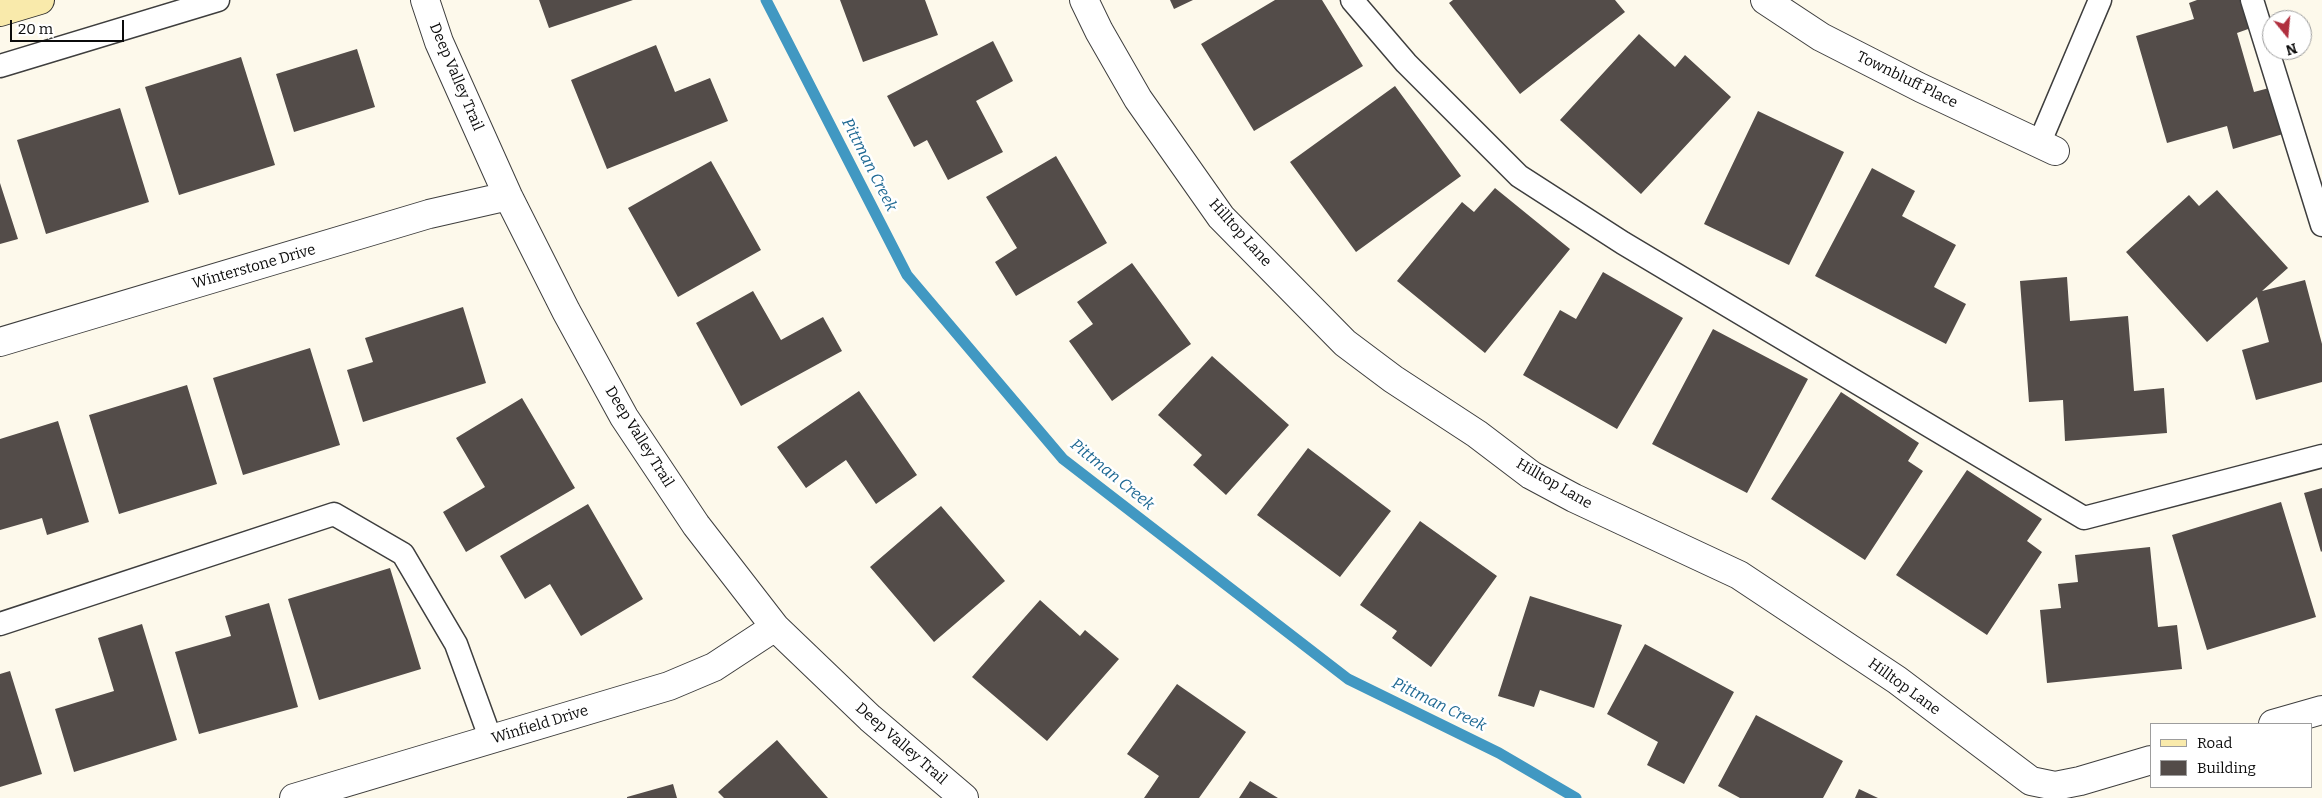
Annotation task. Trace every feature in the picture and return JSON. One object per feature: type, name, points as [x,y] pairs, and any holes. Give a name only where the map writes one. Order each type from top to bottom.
[{"type":"main road","points":[[0,12],[40,0]]},
{"type":"street","name":"Deep Valley Trail","points":[[425,0],[439,42],[508,196],[566,311],[624,417],[696,525],[775,627],[870,718],[964,798]]},
{"type":"street","name":"Hilltop Lane","points":[[1084,0],[1099,31],[1138,99],[1222,217],[1345,343],[1393,379],[1477,434],[1531,475],[1574,498],[1739,575],[1897,680],[2031,781],[2057,792],[2080,781],[2150,760]]},
{"type":"street","name":"Townbluff Place","points":[[1765,0],[1821,37],[2047,147]]},
{"type":"street","name":"Winterstone Drive","points":[[0,342],[429,214],[508,196]]},
{"type":"street","name":"Winfield Drive","points":[[294,798],[670,686],[714,667],[775,627]]},
{"type":"street","points":[[2276,723],[2322,710]]},
{"type":"lane","points":[[0,66],[218,0]]},
{"type":"lane","points":[[1352,0],[1406,62],[1519,176],[1622,243],[2084,518],[2322,456]]},
{"type":"lane","points":[[2047,147],[2100,0]]},
{"type":"lane","points":[[2252,0],[2322,225]]},
{"type":"lane","points":[[0,624],[334,514],[403,554],[456,644],[491,740]]},
{"type":"building","points":[[539,0],[633,0],[549,28]]},
{"type":"building","points":[[840,0],[925,0],[938,35],[863,62]]},
{"type":"building","points":[[1170,0],[1193,0],[1174,9]]},
{"type":"building","points":[[1275,0],[1322,0],[1363,66],[1254,131],[1201,44]]},
{"type":"building","points":[[1453,0],[1615,0],[1625,12],[1520,94],[1449,3]]},
{"type":"building","points":[[2197,0],[2243,0],[2251,28],[2237,33],[2254,92],[2269,88],[2283,134],[2233,149],[2227,126],[2167,143],[2136,36],[2194,19],[2189,3]]},
{"type":"building","points":[[1639,34],[1675,67],[1685,55],[1731,97],[1641,194],[1560,120]]},
{"type":"building","points":[[993,41],[1013,81],[976,101],[1003,152],[948,180],[927,140],[914,147],[887,96]]},
{"type":"building","points":[[656,45],[675,92],[710,78],[728,121],[607,169],[571,80]]},
{"type":"building","points":[[357,49],[375,107],[294,132],[276,74]]},
{"type":"building","points":[[241,57],[275,165],[179,195],[145,87]]},
{"type":"building","points":[[1395,86],[1461,176],[1356,252],[1290,162]]},
{"type":"building","points":[[120,108],[149,202],[46,234],[17,140]]},
{"type":"building","points":[[1758,111],[1844,152],[1789,265],[1704,224]]},
{"type":"building","points":[[1056,156],[1107,243],[1016,296],[995,262],[1017,248],[986,197]]},
{"type":"building","points":[[711,161],[761,250],[678,297],[628,208]]},
{"type":"building","points":[[1872,168],[1915,191],[1902,216],[1956,245],[1934,287],[1966,304],[1946,344],[1815,276]]},
{"type":"building","points":[[0,183],[18,239],[0,244]]},
{"type":"building","points":[[1495,188],[1570,249],[1485,353],[1397,281],[1462,202],[1474,212]]},
{"type":"building","points":[[2217,190],[2288,268],[2262,291],[2305,280],[2322,344],[2322,382],[2256,400],[2242,350],[2269,342],[2257,297],[2207,342],[2126,252],[2189,195],[2199,206]]},
{"type":"building","points":[[1132,263],[1191,344],[1112,401],[1069,341],[1093,324],[1077,302]]},
{"type":"building","points":[[1603,272],[1683,318],[1617,429],[1523,375],[1560,310],[1576,319]]},
{"type":"building","points":[[2067,277],[2070,321],[2128,316],[2134,391],[2164,388],[2167,433],[2065,441],[2063,400],[2029,402],[2020,281]]},
{"type":"building","points":[[753,291],[781,340],[823,317],[842,351],[741,406],[696,323]]},
{"type":"building","points":[[463,307],[486,383],[363,422],[347,370],[373,362],[365,338]]},
{"type":"building","points":[[1713,329],[1808,379],[1747,493],[1652,444]]},
{"type":"building","points":[[310,348],[340,445],[243,475],[213,378]]},
{"type":"building","points":[[1212,356],[1289,425],[1226,495],[1193,465],[1202,455],[1158,415]]},
{"type":"building","points":[[187,385],[217,484],[119,514],[89,415]]},
{"type":"building","points":[[859,391],[917,475],[876,504],[846,460],[806,488],[777,447]]},
{"type":"building","points":[[1841,392],[1919,443],[1908,461],[1923,471],[1865,560],[1771,499]]},
{"type":"building","points":[[522,398],[575,488],[466,552],[443,512],[485,487],[456,438]]},
{"type":"building","points":[[58,421],[89,522],[47,535],[42,518],[0,530],[0,439]]},
{"type":"building","points":[[1308,448],[1391,511],[1340,577],[1257,515]]},
{"type":"building","points":[[1967,470],[2042,519],[2027,541],[2042,552],[1987,635],[1896,575]]},
{"type":"building","points":[[2322,488],[2322,551],[2321,552],[2304,493]]},
{"type":"building","points":[[2281,502],[2316,617],[2207,650],[2172,535]]},
{"type":"building","points":[[588,504],[643,599],[581,636],[550,584],[525,599],[500,556]]},
{"type":"building","points":[[941,506],[1005,581],[934,642],[870,567]]},
{"type":"building","points":[[1420,521],[1497,576],[1431,667],[1392,638],[1397,631],[1360,605]]},
{"type":"building","points":[[2150,547],[2158,627],[2177,625],[2182,669],[2047,683],[2040,610],[2061,608],[2058,584],[2078,582],[2075,555]]},
{"type":"building","points":[[390,568],[421,669],[319,700],[288,599]]},
{"type":"building","points":[[1530,596],[1622,625],[1594,708],[1540,690],[1534,707],[1498,696]]},
{"type":"building","points":[[1040,600],[1080,636],[1085,630],[1119,659],[1047,741],[972,677]]},
{"type":"building","points":[[269,603],[298,707],[199,734],[175,652],[231,636],[225,616]]},
{"type":"building","points":[[142,624],[177,740],[74,772],[55,709],[114,691],[98,638]]},
{"type":"building","points":[[1645,644],[1734,692],[1684,784],[1647,765],[1658,742],[1607,714]]},
{"type":"building","points":[[10,671],[42,774],[0,787],[0,674]]},
{"type":"building","points":[[1177,684],[1246,732],[1199,798],[1144,798],[1159,776],[1127,754]]},
{"type":"building","points":[[1756,715],[1843,761],[1823,798],[1740,798],[1718,786]]},
{"type":"building","points":[[777,740],[828,798],[724,798],[718,792]]},
{"type":"building","points":[[1250,781],[1278,798],[1239,798]]},
{"type":"building","points":[[673,784],[677,798],[627,798],[627,797]]},
{"type":"building","points":[[1859,789],[1878,798],[1855,798]]},
{"type":"waterway","name":"Pittman Creek","points":[[766,0],[907,275],[1063,459],[1348,679],[1499,753],[1576,798]]}]
